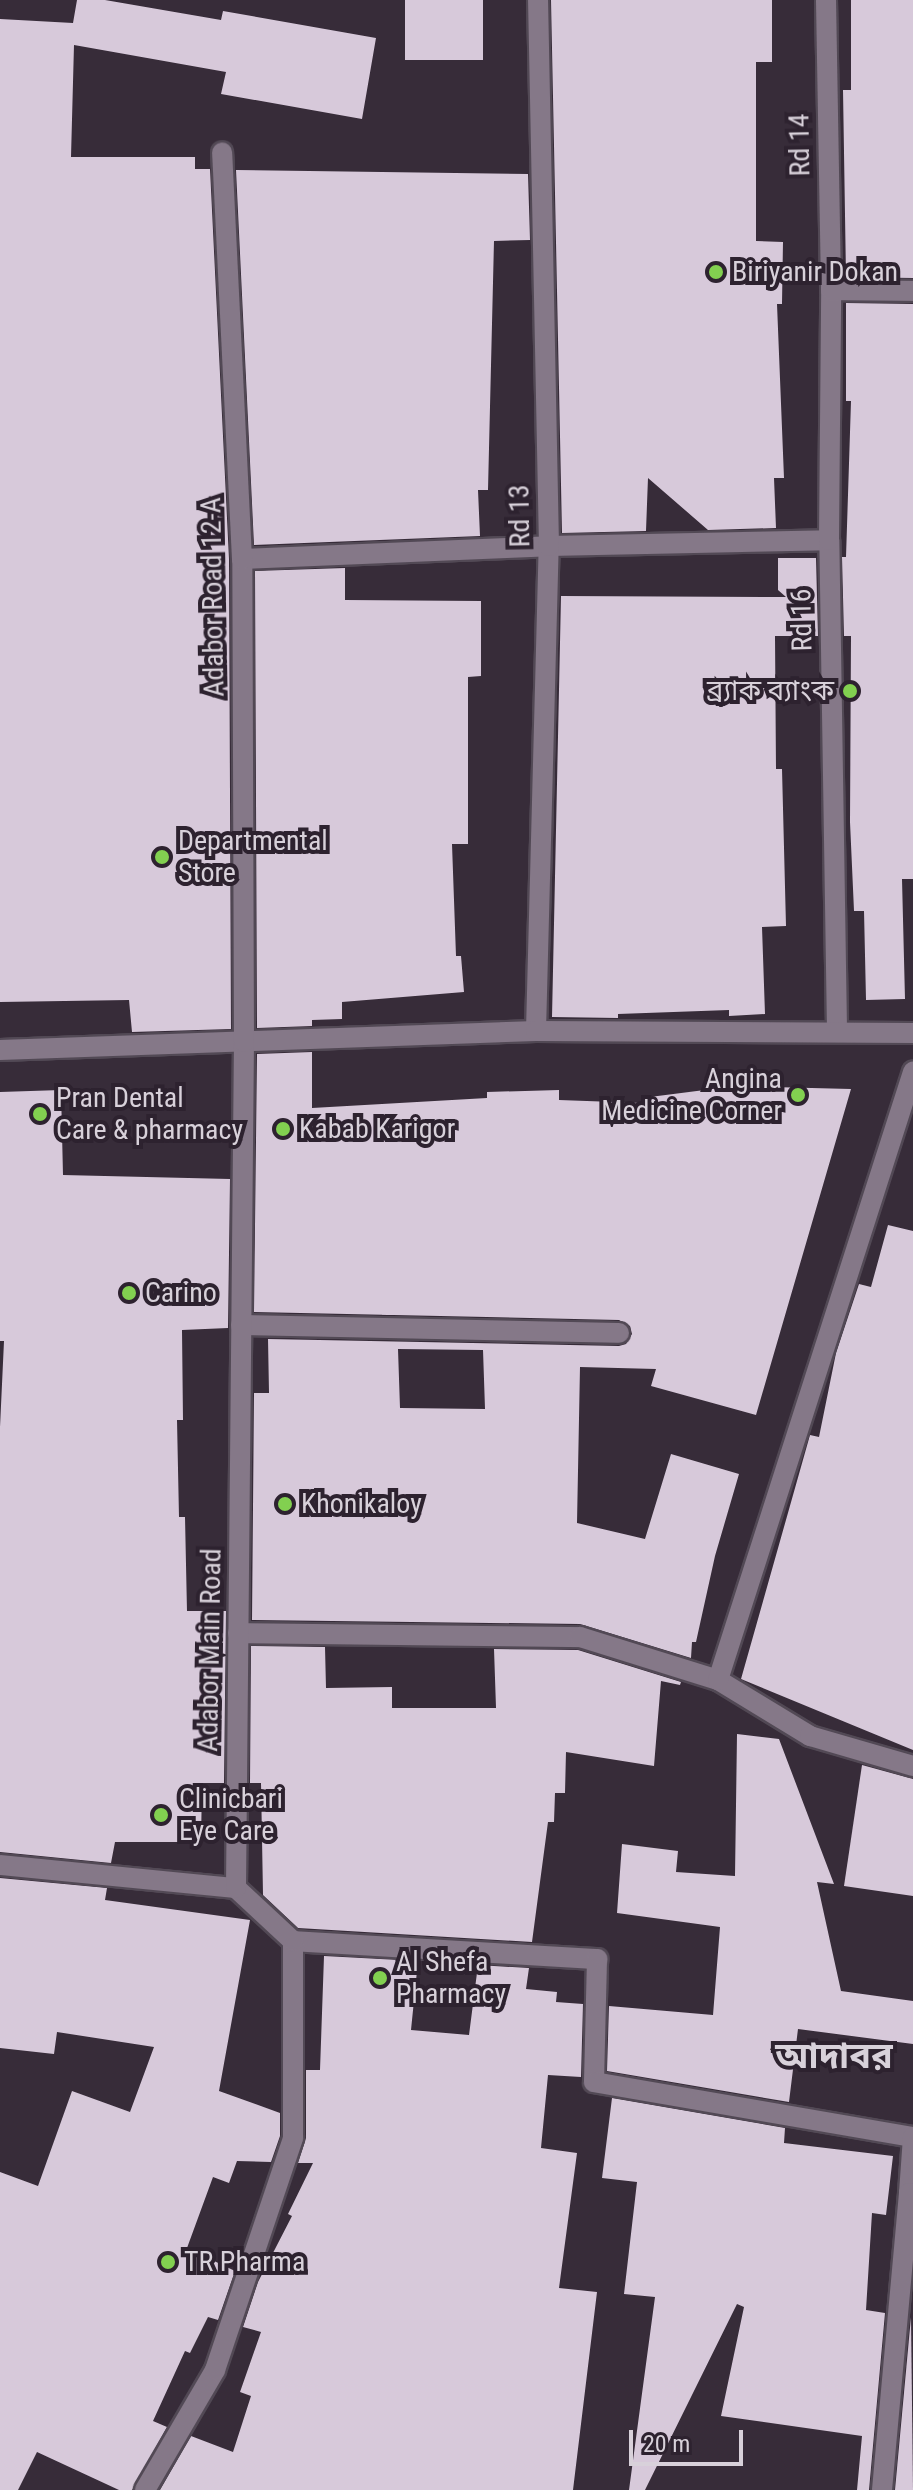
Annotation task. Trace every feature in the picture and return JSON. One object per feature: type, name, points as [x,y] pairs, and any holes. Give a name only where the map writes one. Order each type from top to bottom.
[{"type":"street","name":"Rd 13","points":[[536,1031],[549,546],[538,0]]},
{"type":"street","name":"Rd 14","points":[[826,0],[831,290]]},
{"type":"street","name":"Adabor Road 12-A","points":[[222,152],[242,559],[244,1042]]},
{"type":"street","points":[[831,290],[913,291]]},
{"type":"street","name":"Rd 16","points":[[831,290],[829,540],[837,1030]]},
{"type":"street","points":[[242,559],[549,546],[829,540]]},
{"type":"street","points":[[0,1050],[536,1031],[837,1030],[913,1033]]},
{"type":"street","name":"Adabor Main Road","points":[[236,1888],[244,1042]]},
{"type":"street","points":[[718,1680],[913,1072]]},
{"type":"street","points":[[241,1325],[619,1333]]},
{"type":"street","points":[[238,1633],[580,1637],[718,1680],[810,1736],[913,1766]]},
{"type":"street","points":[[0,1865],[236,1888],[293,1941],[597,1959],[594,2082],[913,2137],[911,2194],[882,2490]]},
{"type":"street","points":[[145,2490],[215,2370],[293,2138],[293,1941]]},
{"type":"building","points":[[77,0],[105,0],[221,20],[223,11],[376,38],[362,119],[221,94],[226,72],[74,45],[71,157],[195,157],[195,169],[210,169],[229,559],[231,1029],[132,1032],[129,1000],[0,1002],[0,19],[73,23]]},
{"type":"building","points":[[405,0],[483,0],[483,60],[405,60]]},
{"type":"building","points":[[551,0],[772,0],[772,62],[756,62],[756,241],[783,242],[782,304],[777,304],[784,478],[774,478],[776,528],[708,530],[648,478],[646,531],[562,533]]},
{"type":"building","points":[[851,0],[913,0],[913,278],[846,277],[843,90],[851,90]]},
{"type":"building","points":[[236,170],[528,174],[530,240],[494,241],[488,490],[478,490],[480,536],[254,545]]},
{"type":"building","points":[[846,303],[913,304],[913,879],[902,879],[905,999],[866,1000],[864,911],[854,911],[850,822],[851,636],[844,636],[842,557],[846,557],[851,401],[846,401]]},
{"type":"building","points":[[778,558],[816,558],[818,636],[775,636],[776,769],[782,769],[786,926],[762,927],[765,1014],[729,1016],[729,1010],[618,1014],[618,1018],[552,1017],[561,596],[786,597],[778,590]]},
{"type":"building","points":[[345,568],[345,600],[481,601],[481,676],[468,677],[468,844],[452,844],[456,956],[461,956],[464,992],[342,1002],[342,1019],[312,1020],[312,1026],[257,1028],[255,571]]},
{"type":"building","points":[[312,1052],[312,1108],[487,1098],[487,1092],[559,1090],[559,1100],[642,1103],[642,1098],[736,1086],[851,1089],[756,1415],[651,1386],[656,1369],[580,1367],[577,1523],[645,1539],[671,1454],[739,1474],[715,1556],[696,1642],[692,1642],[691,1658],[580,1624],[252,1620],[254,1393],[269,1393],[268,1339],[619,1346],[626,1344],[632,1334],[630,1326],[619,1320],[254,1312],[257,1054]],"holes":[[[398,1349],[483,1350],[485,1409],[400,1408]]]},
{"type":"building","points":[[61,1090],[63,1175],[230,1179],[228,1328],[182,1330],[183,1420],[177,1420],[179,1517],[185,1517],[187,1611],[226,1611],[224,1783],[202,1783],[201,1842],[115,1842],[111,1863],[0,1852],[0,1427],[4,1341],[0,1341],[0,1092]]},
{"type":"building","points":[[888,1225],[913,1231],[913,1750],[741,1679],[810,1435],[819,1437],[836,1353],[859,1284],[871,1287]]},
{"type":"building","points":[[251,1646],[325,1647],[326,1688],[392,1687],[392,1708],[496,1708],[494,1649],[578,1650],[681,1682],[680,1685],[661,1681],[654,1766],[566,1752],[565,1793],[555,1793],[554,1822],[548,1822],[532,1942],[298,1928],[263,1895],[261,1783],[250,1783]]},
{"type":"building","points":[[737,1734],[779,1739],[834,1884],[817,1882],[841,1991],[913,2001],[913,2044],[798,2029],[789,2102],[607,2071],[609,2006],[713,2015],[720,1927],[617,1913],[622,1844],[678,1851],[676,1872],[735,1876]]},
{"type":"building","points":[[862,1765],[913,1779],[913,1896],[844,1886]]},
{"type":"building","points":[[0,1878],[107,1888],[105,1900],[250,1920],[219,2091],[280,2113],[280,2136],[271,2162],[237,2161],[229,2183],[213,2177],[187,2248],[235,2271],[218,2320],[208,2317],[190,2353],[185,2351],[153,2421],[167,2427],[132,2490],[119,2490],[37,2452],[18,2490],[0,2490],[0,2172],[38,2186],[72,2091],[130,2112],[154,2047],[57,2032],[54,2054],[0,2048]]},
{"type":"building","points":[[324,1956],[418,1961],[411,2030],[469,2035],[478,1965],[529,1968],[526,1989],[557,1992],[556,2002],[583,2004],[581,2077],[548,2075],[541,2148],[577,2153],[559,2288],[597,2292],[573,2490],[160,2490],[191,2436],[233,2452],[251,2396],[240,2392],[261,2332],[243,2327],[258,2282],[292,2216],[288,2214],[313,2163],[298,2163],[306,2138],[306,2070],[320,2070]]},
{"type":"building","points":[[612,2098],[785,2128],[784,2143],[893,2156],[886,2215],[872,2213],[866,2310],[885,2313],[869,2490],[857,2490],[862,2436],[721,2416],[744,2307],[737,2304],[645,2490],[629,2490],[655,2297],[624,2294],[637,2182],[602,2178]]},
{"type":"building","points":[[911,2317],[913,2490],[895,2490]]},
{"type":"place","name":"Biriyanir Dokan","points":[[716,272]]},
{"type":"place","name":"ব্র্যাক ব্যাংক","points":[[850,691]]},
{"type":"place","name":"Departmental Store","points":[[162,857]]},
{"type":"place","name":"Angina Medicine Corner","points":[[798,1095]]},
{"type":"place","name":"Pran Dental Care & pharmacy","points":[[40,1114]]},
{"type":"place","name":"Kabab Karigor","points":[[283,1129]]},
{"type":"place","name":"Carino","points":[[129,1293]]},
{"type":"place","name":"Khonikaloy","points":[[285,1504]]},
{"type":"place","name":"Clinicbari Eye Care","points":[[161,1815]]},
{"type":"place","name":"Al Shefa Pharmacy","points":[[380,1978]]},
{"type":"place","name":"TR Pharma","points":[[168,2262]]},
{"type":"district","name":"আদাবর","points":[[834,2057]]}]
